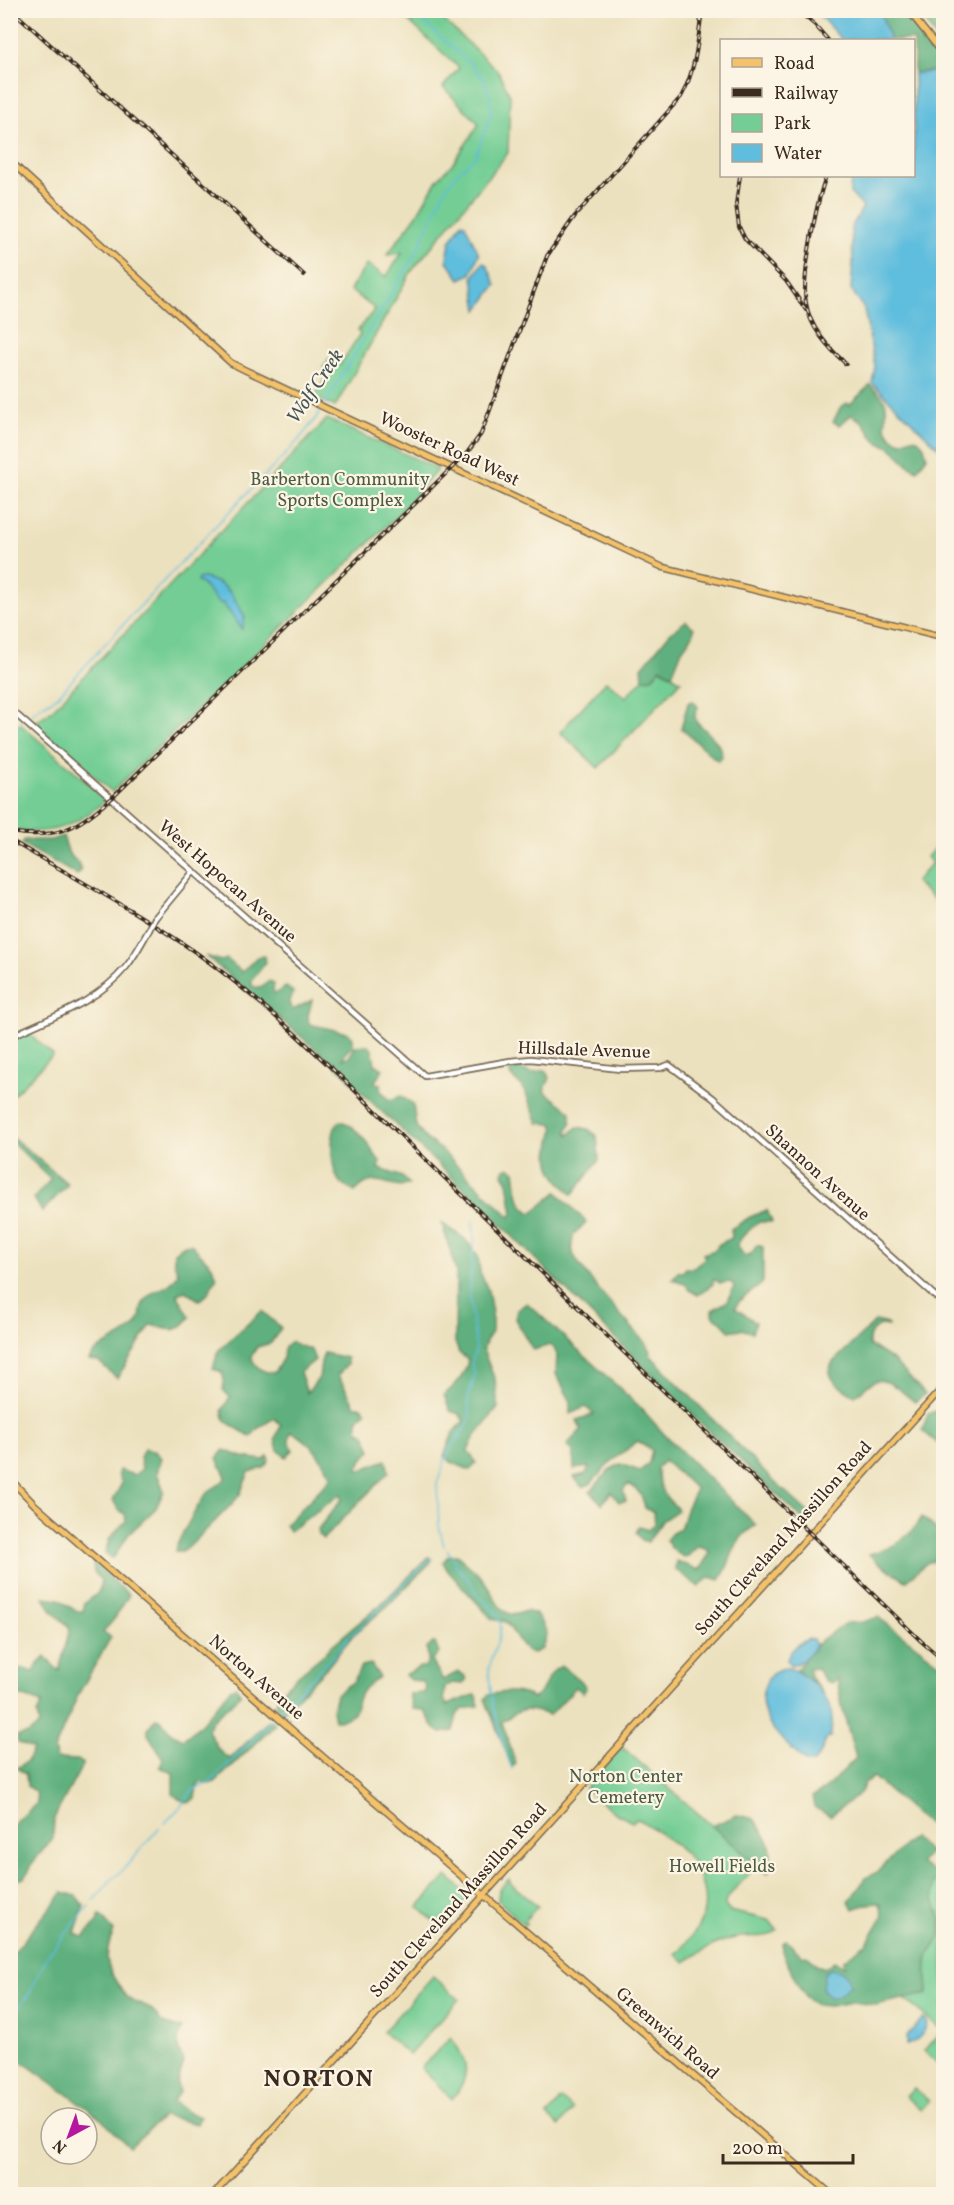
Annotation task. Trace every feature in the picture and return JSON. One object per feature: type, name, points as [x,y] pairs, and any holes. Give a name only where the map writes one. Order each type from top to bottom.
[{"type":"main road","points":[[908,10],[944,55]]},
{"type":"main road","name":"Wooster Road West","points":[[10,161],[231,363],[662,567],[944,637]]},
{"type":"main road","name":"South Cleveland Massillon Road","points":[[214,2194],[944,1386]]},
{"type":"main road","name":"Norton Avenue","points":[[10,1479],[67,1533],[484,1896]]},
{"type":"main road","name":"Greenwich Road","points":[[484,1896],[831,2194]]},
{"type":"street","name":"West Hopocan Avenue","points":[[10,709],[425,1076]]},
{"type":"street","points":[[10,1037],[67,1012],[96,994],[128,965],[155,918],[194,871]]},
{"type":"street","name":"Hillsdale Avenue","points":[[425,1076],[531,1059],[620,1069],[660,1068],[669,1065]]},
{"type":"street","name":"Shannon Avenue","points":[[669,1065],[713,1098],[944,1304]]},
{"type":"green space","points":[[398,11],[434,11],[498,71],[510,95],[508,153],[411,272],[335,407],[315,397],[326,377],[323,368],[331,357],[340,365],[360,334],[358,330],[375,309],[350,290],[367,264],[386,277],[402,253],[387,255],[416,216],[437,180],[453,163],[479,124],[443,87],[459,68]]},
{"type":"green space","points":[[880,11],[904,11],[943,63],[943,70],[915,73],[915,39],[890,39]]},
{"type":"green space","points":[[917,11],[943,11],[943,49],[941,45]]},
{"type":"green space","points":[[870,385],[886,403],[885,427],[892,438],[901,442],[912,438],[918,439],[924,446],[927,457],[917,470],[891,448],[876,441],[863,423],[851,415],[840,425],[833,422],[840,408],[847,403],[849,405]]},
{"type":"green space","name":"Barberton Community Sports Complex","points":[[327,419],[438,469],[399,514],[112,792],[34,723],[52,710]]},
{"type":"green space","points":[[686,621],[694,628],[693,635],[682,650],[672,675],[661,668],[652,678],[643,679],[642,667],[670,633]]},
{"type":"green space","points":[[661,668],[681,681],[598,768],[560,732],[606,681],[626,697],[643,679],[652,678]]},
{"type":"green space","points":[[693,701],[698,707],[695,715],[696,721],[719,746],[722,757],[718,760],[681,728],[688,703]]},
{"type":"green space","points":[[20,724],[107,799],[85,816],[63,827],[39,831],[11,830],[11,731]]},
{"type":"green space","points":[[63,836],[69,854],[79,864],[81,871],[77,875],[22,844],[24,840],[51,840]]},
{"type":"green space","points":[[943,838],[943,908],[915,882],[932,863],[927,857]]},
{"type":"green space","points":[[206,956],[221,961],[227,959],[242,972],[257,957],[264,956],[266,962],[252,980],[252,986],[260,988],[270,981],[274,984],[275,994],[286,987],[293,992],[289,1004],[293,1010],[312,1000],[308,1016],[309,1024],[348,1033],[353,1038],[353,1046],[346,1052],[343,1059],[349,1057],[356,1046],[368,1045],[372,1049],[375,1064],[383,1069],[374,1083],[381,1084],[380,1090],[390,1100],[401,1096],[413,1104],[416,1126],[425,1138],[439,1148],[510,1217],[513,1214],[508,1182],[503,1174],[505,1169],[509,1167],[515,1171],[520,1200],[532,1213],[557,1192],[586,1222],[573,1236],[572,1247],[576,1259],[584,1270],[648,1346],[651,1356],[768,1476],[810,1514],[805,1521],[694,1417],[482,1206],[363,1094],[346,1075]]},
{"type":"green space","points":[[26,1031],[53,1055],[13,1095],[11,1092],[11,1039]]},
{"type":"green space","points":[[513,1066],[532,1073],[545,1070],[550,1078],[544,1091],[571,1112],[571,1122],[567,1131],[569,1135],[577,1127],[588,1129],[597,1136],[599,1160],[572,1195],[553,1172],[549,1159],[554,1129],[552,1124],[538,1123],[524,1089],[511,1076],[509,1069]]},
{"type":"green space","points":[[340,1121],[352,1127],[363,1137],[380,1162],[378,1168],[402,1177],[409,1184],[402,1186],[376,1181],[363,1185],[355,1192],[341,1183],[334,1168],[332,1150],[334,1133]]},
{"type":"green space","points":[[10,1135],[68,1184],[42,1212],[34,1198],[51,1179],[11,1141]]},
{"type":"green space","points":[[767,1210],[772,1222],[758,1222],[737,1245],[746,1256],[752,1253],[757,1245],[763,1247],[763,1282],[735,1308],[756,1322],[752,1332],[741,1329],[729,1331],[721,1321],[714,1317],[712,1310],[728,1301],[734,1286],[730,1282],[720,1283],[713,1279],[713,1284],[698,1295],[689,1290],[685,1283],[672,1279],[686,1268],[694,1268],[705,1258],[703,1254],[715,1250],[719,1244],[732,1238],[731,1229]]},
{"type":"green space","points":[[442,1223],[465,1239],[478,1256],[480,1272],[488,1290],[492,1313],[492,1332],[483,1350],[495,1380],[498,1408],[474,1438],[468,1451],[476,1463],[470,1470],[451,1462],[444,1456],[453,1433],[464,1421],[459,1414],[450,1411],[444,1395],[459,1380],[468,1360],[459,1353],[455,1342],[456,1271]]},
{"type":"green space","points":[[191,1244],[212,1266],[217,1277],[207,1295],[199,1300],[185,1291],[177,1294],[190,1317],[185,1323],[173,1330],[151,1325],[117,1378],[99,1362],[89,1360],[97,1350],[134,1327],[139,1320],[142,1305],[148,1297],[175,1279],[178,1273],[174,1262],[174,1252]]},
{"type":"green space","points":[[527,1303],[640,1407],[665,1435],[756,1525],[741,1537],[720,1580],[709,1577],[699,1587],[675,1569],[676,1561],[699,1570],[710,1553],[698,1546],[688,1556],[683,1557],[672,1549],[666,1540],[680,1529],[696,1489],[664,1461],[657,1468],[660,1484],[667,1498],[678,1510],[662,1521],[648,1542],[642,1540],[636,1533],[639,1527],[649,1530],[655,1524],[654,1513],[645,1508],[635,1488],[628,1484],[623,1491],[626,1501],[619,1502],[611,1492],[602,1504],[590,1491],[607,1473],[620,1464],[640,1471],[649,1463],[652,1450],[638,1441],[612,1461],[590,1484],[582,1487],[574,1477],[586,1474],[589,1467],[574,1469],[573,1451],[567,1445],[581,1430],[577,1420],[594,1414],[585,1407],[570,1414],[570,1400],[556,1374],[557,1355],[554,1348],[550,1345],[533,1350],[515,1319],[517,1310]]},
{"type":"green space","points":[[262,1311],[281,1328],[271,1343],[257,1347],[251,1357],[255,1364],[266,1372],[274,1373],[283,1358],[284,1348],[291,1342],[311,1350],[315,1360],[300,1372],[307,1393],[319,1378],[324,1353],[347,1358],[347,1365],[338,1375],[355,1406],[361,1406],[366,1412],[358,1419],[358,1430],[365,1434],[371,1450],[357,1469],[361,1470],[386,1460],[389,1472],[323,1539],[318,1529],[342,1499],[341,1494],[289,1531],[285,1525],[332,1477],[315,1450],[304,1439],[290,1432],[289,1441],[293,1450],[286,1457],[278,1450],[275,1439],[281,1425],[274,1418],[257,1429],[251,1437],[225,1421],[222,1410],[230,1397],[223,1390],[222,1372],[213,1369],[218,1351]]},
{"type":"green space","points":[[876,1321],[888,1326],[881,1325],[873,1331],[869,1338],[869,1345],[894,1361],[925,1394],[915,1402],[896,1387],[880,1380],[870,1384],[855,1396],[832,1378],[830,1368],[833,1362]]},
{"type":"green space","points":[[938,1410],[943,1413],[943,1448],[922,1430],[928,1414]]},
{"type":"green space","points":[[144,1449],[156,1452],[161,1458],[157,1473],[164,1491],[156,1508],[128,1535],[114,1557],[110,1558],[105,1553],[110,1538],[126,1521],[125,1514],[118,1509],[113,1500],[122,1483],[118,1474],[119,1470],[134,1475],[142,1469],[140,1457]]},
{"type":"green space","points":[[224,1450],[243,1457],[264,1460],[268,1456],[269,1461],[264,1468],[249,1472],[240,1494],[233,1503],[190,1546],[182,1551],[175,1551],[205,1495],[226,1477],[217,1458]]},
{"type":"green space","points":[[922,1517],[943,1535],[943,1560],[928,1562],[906,1581],[869,1554],[900,1542]]},
{"type":"green space","points":[[457,1555],[482,1578],[503,1610],[509,1614],[526,1611],[536,1614],[547,1632],[542,1649],[534,1653],[526,1651],[506,1622],[492,1619],[448,1571],[443,1562],[448,1556]]},
{"type":"green space","points":[[429,1557],[432,1559],[430,1563],[385,1608],[353,1635],[329,1665],[281,1712],[276,1705],[278,1697],[285,1688],[380,1605]]},
{"type":"green space","points":[[93,1562],[129,1595],[103,1632],[111,1637],[79,1693],[54,1750],[57,1759],[78,1760],[83,1764],[54,1818],[53,1838],[30,1866],[24,1878],[16,1880],[11,1886],[11,1827],[37,1803],[36,1793],[27,1786],[26,1775],[17,1768],[27,1761],[33,1749],[18,1743],[17,1736],[28,1734],[39,1725],[37,1714],[42,1703],[21,1696],[14,1688],[15,1672],[21,1668],[34,1672],[45,1657],[59,1671],[70,1628],[52,1611],[44,1597],[59,1599],[76,1611],[83,1611],[85,1603],[97,1594],[101,1584],[101,1580],[94,1572]]},
{"type":"green space","points":[[878,1617],[943,1666],[943,1835],[873,1777],[865,1783],[861,1792],[830,1816],[814,1807],[812,1797],[824,1790],[856,1758],[837,1679],[832,1683],[825,1681],[817,1668],[809,1669],[810,1677],[824,1695],[796,1670],[821,1640],[846,1623],[863,1622]]},
{"type":"green space","points":[[433,1643],[439,1653],[432,1661],[443,1680],[458,1672],[467,1680],[463,1684],[452,1683],[445,1687],[444,1699],[447,1705],[476,1694],[479,1706],[461,1710],[457,1715],[453,1731],[441,1733],[435,1729],[424,1710],[412,1709],[409,1694],[424,1693],[426,1688],[422,1681],[410,1680],[405,1675],[420,1667],[425,1667],[428,1661],[427,1648]]},
{"type":"green space","points":[[371,1664],[379,1677],[363,1690],[352,1714],[334,1720],[332,1710],[336,1694],[354,1681],[361,1666]]},
{"type":"green space","points":[[562,1666],[583,1683],[586,1689],[583,1693],[576,1687],[550,1715],[525,1710],[502,1722],[516,1764],[512,1767],[485,1699],[488,1695],[506,1692],[517,1692],[534,1698],[542,1691],[553,1672]]},
{"type":"green space","points":[[236,1687],[241,1695],[213,1719],[207,1730],[222,1753],[230,1759],[268,1721],[273,1721],[275,1725],[215,1782],[208,1784],[201,1782],[197,1787],[195,1798],[189,1803],[179,1799],[173,1794],[173,1773],[160,1767],[163,1759],[148,1734],[148,1728],[156,1718],[161,1720],[171,1733],[183,1739],[203,1722],[230,1689]]},
{"type":"green space","points":[[622,1747],[757,1865],[726,1899],[725,1905],[729,1911],[769,1920],[777,1930],[774,1933],[726,1940],[685,1962],[676,1954],[696,1930],[705,1906],[701,1880],[694,1865],[677,1846],[642,1821],[637,1819],[632,1822],[615,1813],[585,1789]]},
{"type":"green space","points":[[737,1815],[754,1819],[770,1844],[768,1874],[712,1826]]},
{"type":"green space","points":[[913,1837],[931,1853],[920,1863],[932,1871],[939,1859],[943,1864],[943,1873],[933,1886],[934,1901],[940,1916],[941,1933],[928,1957],[928,1994],[875,2005],[852,2002],[830,2006],[818,2005],[806,1997],[799,1987],[783,1954],[783,1943],[786,1940],[802,1956],[806,1955],[819,1966],[825,1968],[834,1961],[845,1966],[843,1960],[867,1943],[883,1916],[880,1903],[867,1904],[853,1909],[849,1901],[866,1878],[877,1872]]},
{"type":"green space","points":[[943,1868],[943,2031],[901,1996],[927,1890]]},
{"type":"green space","points":[[447,1876],[465,1892],[467,1899],[443,1929],[418,1907]]},
{"type":"green space","points":[[509,1879],[511,1884],[538,1906],[525,1920],[524,1925],[498,1900],[499,1890]]},
{"type":"green space","points":[[63,1892],[76,1896],[84,1906],[75,1934],[84,1937],[100,1915],[114,1931],[109,1945],[108,1964],[125,1995],[154,2012],[160,2022],[182,2029],[178,2046],[184,2062],[177,2084],[179,2092],[173,2101],[187,2112],[200,2117],[197,2124],[163,2116],[130,2147],[99,2117],[99,2106],[84,2106],[17,2058],[11,2064],[11,1956]]},
{"type":"green space","points":[[433,1976],[459,1999],[409,2055],[383,2032]]},
{"type":"green space","points":[[943,2031],[943,2068],[924,2051]]},
{"type":"green space","points":[[451,2037],[461,2054],[465,2068],[463,2082],[452,2099],[421,2068]]},
{"type":"green space","points":[[914,2088],[929,2101],[921,2110],[906,2097]]},
{"type":"green space","points":[[561,2099],[573,2109],[559,2126],[547,2116]]},
{"type":"water","points":[[812,11],[880,11],[890,39],[841,39],[820,16]]},
{"type":"water","points":[[944,70],[943,452],[872,383],[875,367],[864,309],[851,289],[853,261],[851,228],[863,207],[850,193],[851,177],[915,177],[915,73]]},
{"type":"water","points":[[462,222],[479,254],[471,274],[460,279],[447,261],[450,242]]},
{"type":"water","points":[[483,262],[487,265],[496,285],[478,310],[473,277]]},
{"type":"water","points":[[204,578],[225,587],[233,597],[245,617],[242,629],[223,603],[219,604],[202,584],[197,582],[198,579]]},
{"type":"water","points":[[809,1639],[816,1644],[812,1652],[791,1666],[787,1661],[792,1650]]},
{"type":"water","points":[[789,1668],[804,1676],[818,1688],[831,1711],[831,1737],[827,1737],[821,1753],[813,1763],[807,1763],[789,1747],[766,1717],[763,1693],[767,1681],[773,1673]]},
{"type":"water","points":[[830,1969],[844,1973],[850,1985],[839,1995],[830,1998],[822,1988],[824,1974]]},
{"type":"water","points":[[923,2018],[927,2021],[927,2025],[921,2036],[907,2045],[907,2036]]},
{"type":"waterway","name":"Wolf Creek","points":[[324,405],[415,255],[446,188],[458,172],[475,157],[491,115],[490,97],[484,80],[472,65],[410,10]]},
{"type":"waterway","name":"Wolf Creek","points":[[25,719],[57,697],[184,559],[289,450],[322,409]]},
{"type":"waterway","name":"Wolf Creek","points":[[10,731],[22,722]]},
{"type":"waterway","points":[[444,1546],[439,1526],[437,1484],[448,1452],[467,1425],[470,1415],[468,1398],[475,1374],[471,1364],[476,1349],[469,1291],[474,1241],[473,1221]]},
{"type":"waterway","points":[[447,1550],[455,1560],[455,1565],[496,1613],[500,1622],[500,1634],[489,1670],[490,1683],[496,1720],[512,1769]]},
{"type":"waterway","points":[[278,1712],[338,1651],[344,1641],[431,1558]]},
{"type":"waterway","points":[[165,1823],[192,1791],[212,1781],[273,1718]]},
{"type":"waterway","points":[[94,1901],[159,1828]]},
{"type":"waterway","points":[[10,2022],[29,1994],[48,1955],[89,1906]]},
{"type":"railway","points":[[12,10],[304,275]]},
{"type":"railway","points":[[10,832],[54,833],[77,824],[112,798],[467,453],[481,434],[547,256],[575,216],[681,97],[693,66],[702,10]]},
{"type":"railway","points":[[797,10],[827,39]]},
{"type":"railway","points":[[740,177],[736,204],[739,227],[745,239],[786,281],[806,310]]},
{"type":"railway","points":[[826,177],[814,221],[808,258],[806,303],[816,329],[826,344],[846,364]]},
{"type":"railway","points":[[10,840],[105,895],[198,954],[273,1014],[944,1661]]},
{"type":"district","name":"NORTON","points":[[319,2080]]},
{"type":"park label","name":"Norton Center Cemetery","points":[[626,1787]]},
{"type":"park label","name":"Howell Fields","points":[[722,1867]]}]
